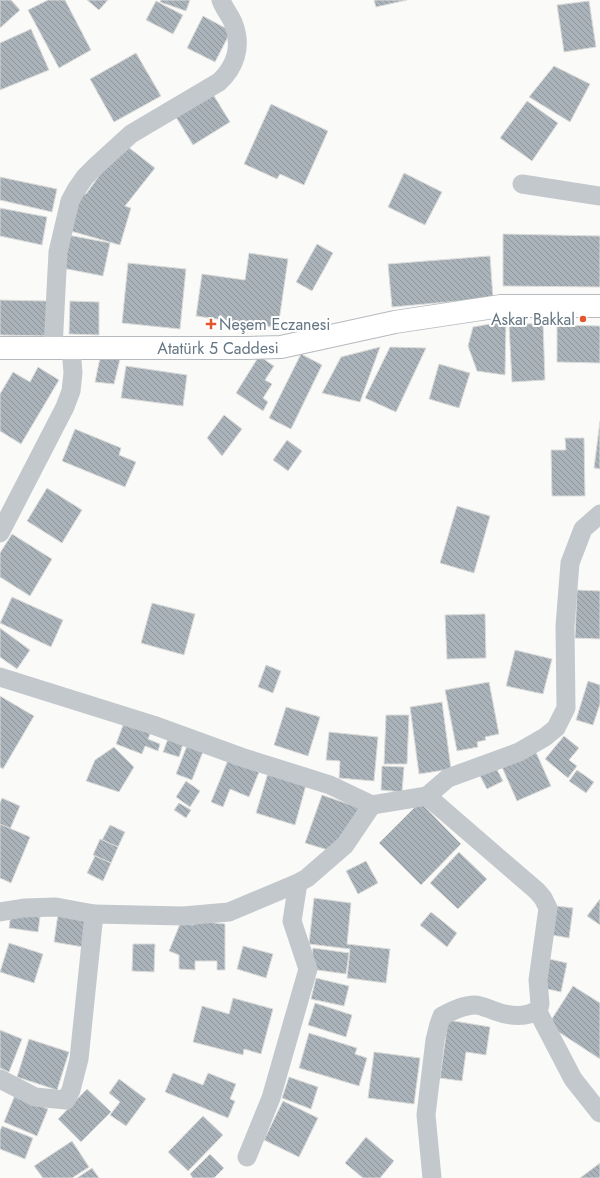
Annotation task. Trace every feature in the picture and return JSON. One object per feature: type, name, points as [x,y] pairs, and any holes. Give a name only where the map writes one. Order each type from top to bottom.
[{"type":"main road","name":"Atatürk 5 Caddesi","points":[[0,348],[281,347],[395,322],[501,306],[600,306]]},
{"type":"street","points":[[0,533],[65,407],[70,390],[73,373],[62,348],[58,252],[70,201],[85,177],[131,134],[219,82],[227,74],[234,63],[237,52],[237,41],[234,25],[221,0]]},
{"type":"street","points":[[522,184],[600,196]]},
{"type":"street","points":[[0,677],[153,725],[241,757],[330,785],[372,805],[427,796],[448,778],[519,752],[546,737],[556,728],[566,708],[565,626],[570,563],[583,529],[600,514]]},
{"type":"street","points":[[427,796],[537,891],[544,898],[548,908],[538,980],[540,1004],[537,1010],[519,1016],[498,1012],[476,1005],[464,1006],[442,1016],[435,1040],[426,1115],[432,1178]]},
{"type":"street","points":[[0,912],[24,908],[56,907],[94,914],[183,916],[229,912],[307,878],[345,845],[372,805]]},
{"type":"street","points":[[247,1157],[271,1098],[308,969],[292,921],[298,883]]},
{"type":"street","points":[[0,1079],[35,1097],[66,1100],[71,1090],[79,1059],[94,914]]},
{"type":"street","points":[[537,1010],[573,1079],[600,1114]]},
{"type":"building","points":[[0,0],[11,0],[20,10],[0,28]]},
{"type":"building","points":[[48,0],[65,0],[91,50],[59,68],[28,10]]},
{"type":"building","points":[[87,0],[108,0],[99,10]]},
{"type":"building","points":[[161,0],[190,0],[186,11],[160,2]]},
{"type":"building","points":[[374,0],[407,0],[376,7]]},
{"type":"building","points":[[156,1],[183,15],[173,34],[146,20]]},
{"type":"building","points":[[589,1],[596,47],[564,52],[557,5]]},
{"type":"building","points":[[203,16],[231,31],[215,62],[187,48]]},
{"type":"building","points":[[31,29],[49,70],[0,90],[0,43]]},
{"type":"building","points":[[136,53],[161,96],[114,122],[90,79]]},
{"type":"building","points":[[554,66],[590,84],[570,122],[529,97]]},
{"type":"building","points":[[211,91],[230,122],[193,145],[174,114]]},
{"type":"building","points":[[527,101],[558,123],[532,161],[500,138]]},
{"type":"building","points":[[271,104],[328,131],[304,185],[280,174],[277,179],[244,164]]},
{"type":"building","points":[[123,143],[155,168],[125,206],[131,208],[120,245],[67,230],[78,193],[86,194]]},
{"type":"building","points":[[404,173],[442,192],[425,225],[388,207]]},
{"type":"building","points":[[0,177],[57,189],[52,212],[0,200]]},
{"type":"building","points":[[0,208],[47,217],[42,245],[0,236]]},
{"type":"building","points":[[503,234],[600,236],[600,287],[503,286]]},
{"type":"building","points":[[68,235],[110,243],[103,276],[62,268]]},
{"type":"building","points":[[317,244],[333,253],[312,291],[296,282]]},
{"type":"building","points":[[249,253],[288,259],[278,328],[196,316],[202,274],[245,280]]},
{"type":"building","points":[[490,256],[493,298],[392,307],[388,264]]},
{"type":"building","points":[[128,263],[186,269],[180,329],[122,323]]},
{"type":"building","points":[[0,300],[47,301],[46,336],[0,335]]},
{"type":"building","points":[[70,301],[99,302],[99,335],[69,334]]},
{"type":"building","points":[[506,321],[505,375],[477,371],[468,346],[473,327]]},
{"type":"building","points":[[543,323],[545,380],[512,382],[509,325]]},
{"type":"building","points":[[557,325],[600,326],[600,363],[557,362]]},
{"type":"building","points":[[380,347],[360,402],[322,393],[341,357]]},
{"type":"building","points":[[390,347],[426,348],[396,412],[365,398]]},
{"type":"building","points":[[301,354],[322,365],[291,429],[269,418]]},
{"type":"building","points":[[259,356],[274,366],[265,380],[272,384],[263,398],[268,402],[263,411],[236,393]]},
{"type":"building","points":[[100,358],[120,359],[114,384],[95,382]]},
{"type":"building","points":[[439,364],[470,373],[459,408],[429,399]]},
{"type":"building","points":[[126,366],[187,375],[183,406],[121,398]]},
{"type":"building","points":[[38,367],[59,380],[21,444],[0,431],[0,394],[13,372],[30,382]]},
{"type":"building","points":[[224,415],[242,429],[222,456],[207,438]]},
{"type":"building","points":[[600,421],[600,469],[594,468]]},
{"type":"building","points":[[75,429],[121,448],[119,455],[136,462],[125,487],[62,461]]},
{"type":"building","points":[[565,438],[584,438],[585,496],[552,496],[551,450],[566,450]]},
{"type":"building","points":[[287,440],[302,451],[288,471],[273,460]]},
{"type":"building","points":[[47,488],[82,510],[62,543],[27,521]]},
{"type":"building","points":[[457,506],[490,516],[474,573],[440,563]]},
{"type":"building","points":[[12,534],[52,559],[30,596],[0,577],[0,553]]},
{"type":"building","points":[[577,590],[600,591],[600,639],[575,638]]},
{"type":"building","points":[[12,597],[63,620],[51,647],[0,623]]},
{"type":"building","points":[[152,603],[195,614],[184,655],[141,643]]},
{"type":"building","points":[[485,614],[486,658],[447,659],[445,615]]},
{"type":"building","points":[[0,628],[30,650],[17,669],[0,657]]},
{"type":"building","points":[[515,650],[552,659],[543,694],[506,686]]},
{"type":"building","points":[[266,665],[281,671],[273,693],[258,687]]},
{"type":"building","points":[[588,681],[600,685],[600,704],[593,725],[576,720]]},
{"type":"building","points":[[489,682],[499,734],[485,737],[486,740],[477,742],[478,747],[457,751],[445,690]]},
{"type":"building","points":[[0,696],[34,716],[3,769],[0,767]]},
{"type":"building","points":[[442,702],[451,769],[419,774],[410,707]]},
{"type":"building","points":[[286,707],[320,717],[308,756],[274,745]]},
{"type":"building","points":[[386,715],[409,715],[407,764],[384,764]]},
{"type":"building","points":[[125,720],[152,729],[148,739],[160,744],[158,751],[145,746],[142,754],[116,744]]},
{"type":"building","points":[[329,732],[378,737],[374,781],[339,778],[340,761],[326,760]]},
{"type":"building","points":[[169,736],[184,741],[179,757],[163,752]]},
{"type":"building","points":[[564,736],[579,748],[569,760],[577,766],[568,778],[545,759]]},
{"type":"building","points":[[188,743],[204,749],[192,780],[176,774]]},
{"type":"building","points":[[114,747],[134,767],[119,792],[86,781],[95,760]]},
{"type":"building","points":[[535,750],[551,786],[517,801],[501,765]]},
{"type":"building","points":[[228,760],[259,772],[249,797],[230,789],[223,807],[211,802]]},
{"type":"building","points":[[382,766],[404,767],[402,792],[381,790]]},
{"type":"building","points":[[495,766],[503,781],[487,789],[479,774]]},
{"type":"building","points":[[577,770],[594,782],[586,793],[569,781]]},
{"type":"building","points":[[268,773],[306,785],[295,825],[256,813]]},
{"type":"building","points":[[186,781],[200,791],[190,807],[176,797]]},
{"type":"building","points":[[322,795],[360,808],[355,822],[328,850],[305,843]]},
{"type":"building","points":[[2,798],[20,806],[10,829],[0,824],[0,803]]},
{"type":"building","points":[[420,802],[461,844],[421,885],[379,843]]},
{"type":"building","points":[[179,803],[191,810],[186,818],[174,810]]},
{"type":"building","points":[[0,824],[30,837],[11,883],[0,878]]},
{"type":"building","points":[[110,825],[125,832],[118,847],[102,840]]},
{"type":"building","points":[[100,839],[118,847],[111,863],[93,855]]},
{"type":"building","points":[[459,852],[487,879],[458,909],[430,883]]},
{"type":"building","points":[[95,856],[111,863],[103,881],[87,873]]},
{"type":"building","points":[[366,861],[378,883],[358,894],[346,871]]},
{"type":"building","points":[[314,898],[351,903],[347,944],[390,949],[386,983],[347,978],[350,949],[309,944]]},
{"type":"building","points":[[600,899],[600,925],[587,916]]},
{"type":"building","points":[[557,906],[573,908],[569,938],[552,935]]},
{"type":"building","points":[[431,912],[457,933],[447,947],[420,925]]},
{"type":"building","points":[[11,913],[40,917],[38,932],[9,928]]},
{"type":"building","points":[[58,914],[87,919],[83,947],[54,942]]},
{"type":"building","points":[[194,920],[214,921],[214,923],[225,924],[225,970],[217,970],[217,961],[195,961],[195,970],[179,969],[179,955],[169,951],[180,924],[194,925]]},
{"type":"building","points":[[9,943],[43,954],[34,983],[0,972]]},
{"type":"building","points":[[133,944],[155,944],[154,972],[132,971]]},
{"type":"building","points":[[243,946],[273,954],[266,978],[237,969]]},
{"type":"building","points":[[313,948],[349,953],[346,974],[310,969]]},
{"type":"building","points":[[549,959],[567,963],[561,992],[543,988]]},
{"type":"building","points":[[316,978],[349,986],[344,1006],[311,999]]},
{"type":"building","points":[[573,986],[600,1003],[600,1059],[548,1025]]},
{"type":"building","points":[[233,998],[273,1009],[261,1054],[244,1049],[243,1055],[193,1042],[202,1006],[229,1014]]},
{"type":"building","points":[[315,1003],[352,1015],[346,1037],[308,1025]]},
{"type":"building","points":[[448,1020],[490,1027],[486,1055],[466,1052],[462,1081],[440,1078]]},
{"type":"building","points":[[0,1030],[22,1039],[9,1072],[0,1068]]},
{"type":"building","points":[[309,1033],[357,1048],[355,1054],[367,1058],[359,1086],[299,1068]]},
{"type":"building","points":[[29,1039],[69,1052],[57,1090],[17,1077]]},
{"type":"building","points":[[374,1052],[420,1058],[414,1104],[368,1098]]},
{"type":"building","points":[[173,1073],[203,1085],[208,1073],[236,1084],[230,1099],[235,1101],[228,1118],[165,1092]]},
{"type":"building","points":[[289,1077],[318,1087],[311,1109],[282,1098]]},
{"type":"building","points":[[119,1079],[146,1099],[126,1126],[110,1115],[120,1102],[109,1093]]},
{"type":"building","points":[[87,1089],[111,1112],[81,1142],[58,1119]]},
{"type":"building","points":[[15,1095],[48,1109],[37,1136],[4,1122]]},
{"type":"building","points":[[283,1101],[318,1118],[299,1157],[264,1140]]},
{"type":"building","points":[[203,1116],[223,1135],[188,1171],[168,1152]]},
{"type":"building","points":[[2,1126],[33,1138],[25,1159],[0,1149],[0,1131]]},
{"type":"building","points":[[366,1137],[394,1161],[380,1178],[363,1178],[345,1163]]},
{"type":"building","points":[[72,1141],[89,1167],[72,1178],[43,1178],[34,1166]]},
{"type":"building","points":[[210,1154],[224,1168],[214,1178],[193,1178],[190,1174]]},
{"type":"building","points":[[600,1163],[600,1178],[580,1178]]},
{"type":"building","points":[[92,1168],[99,1178],[77,1178]]},
{"type":"place","name":"Askar Bakkal","points":[[583,319]]},
{"type":"place","name":"Neşem Eczanesi","points":[[211,324]]}]
